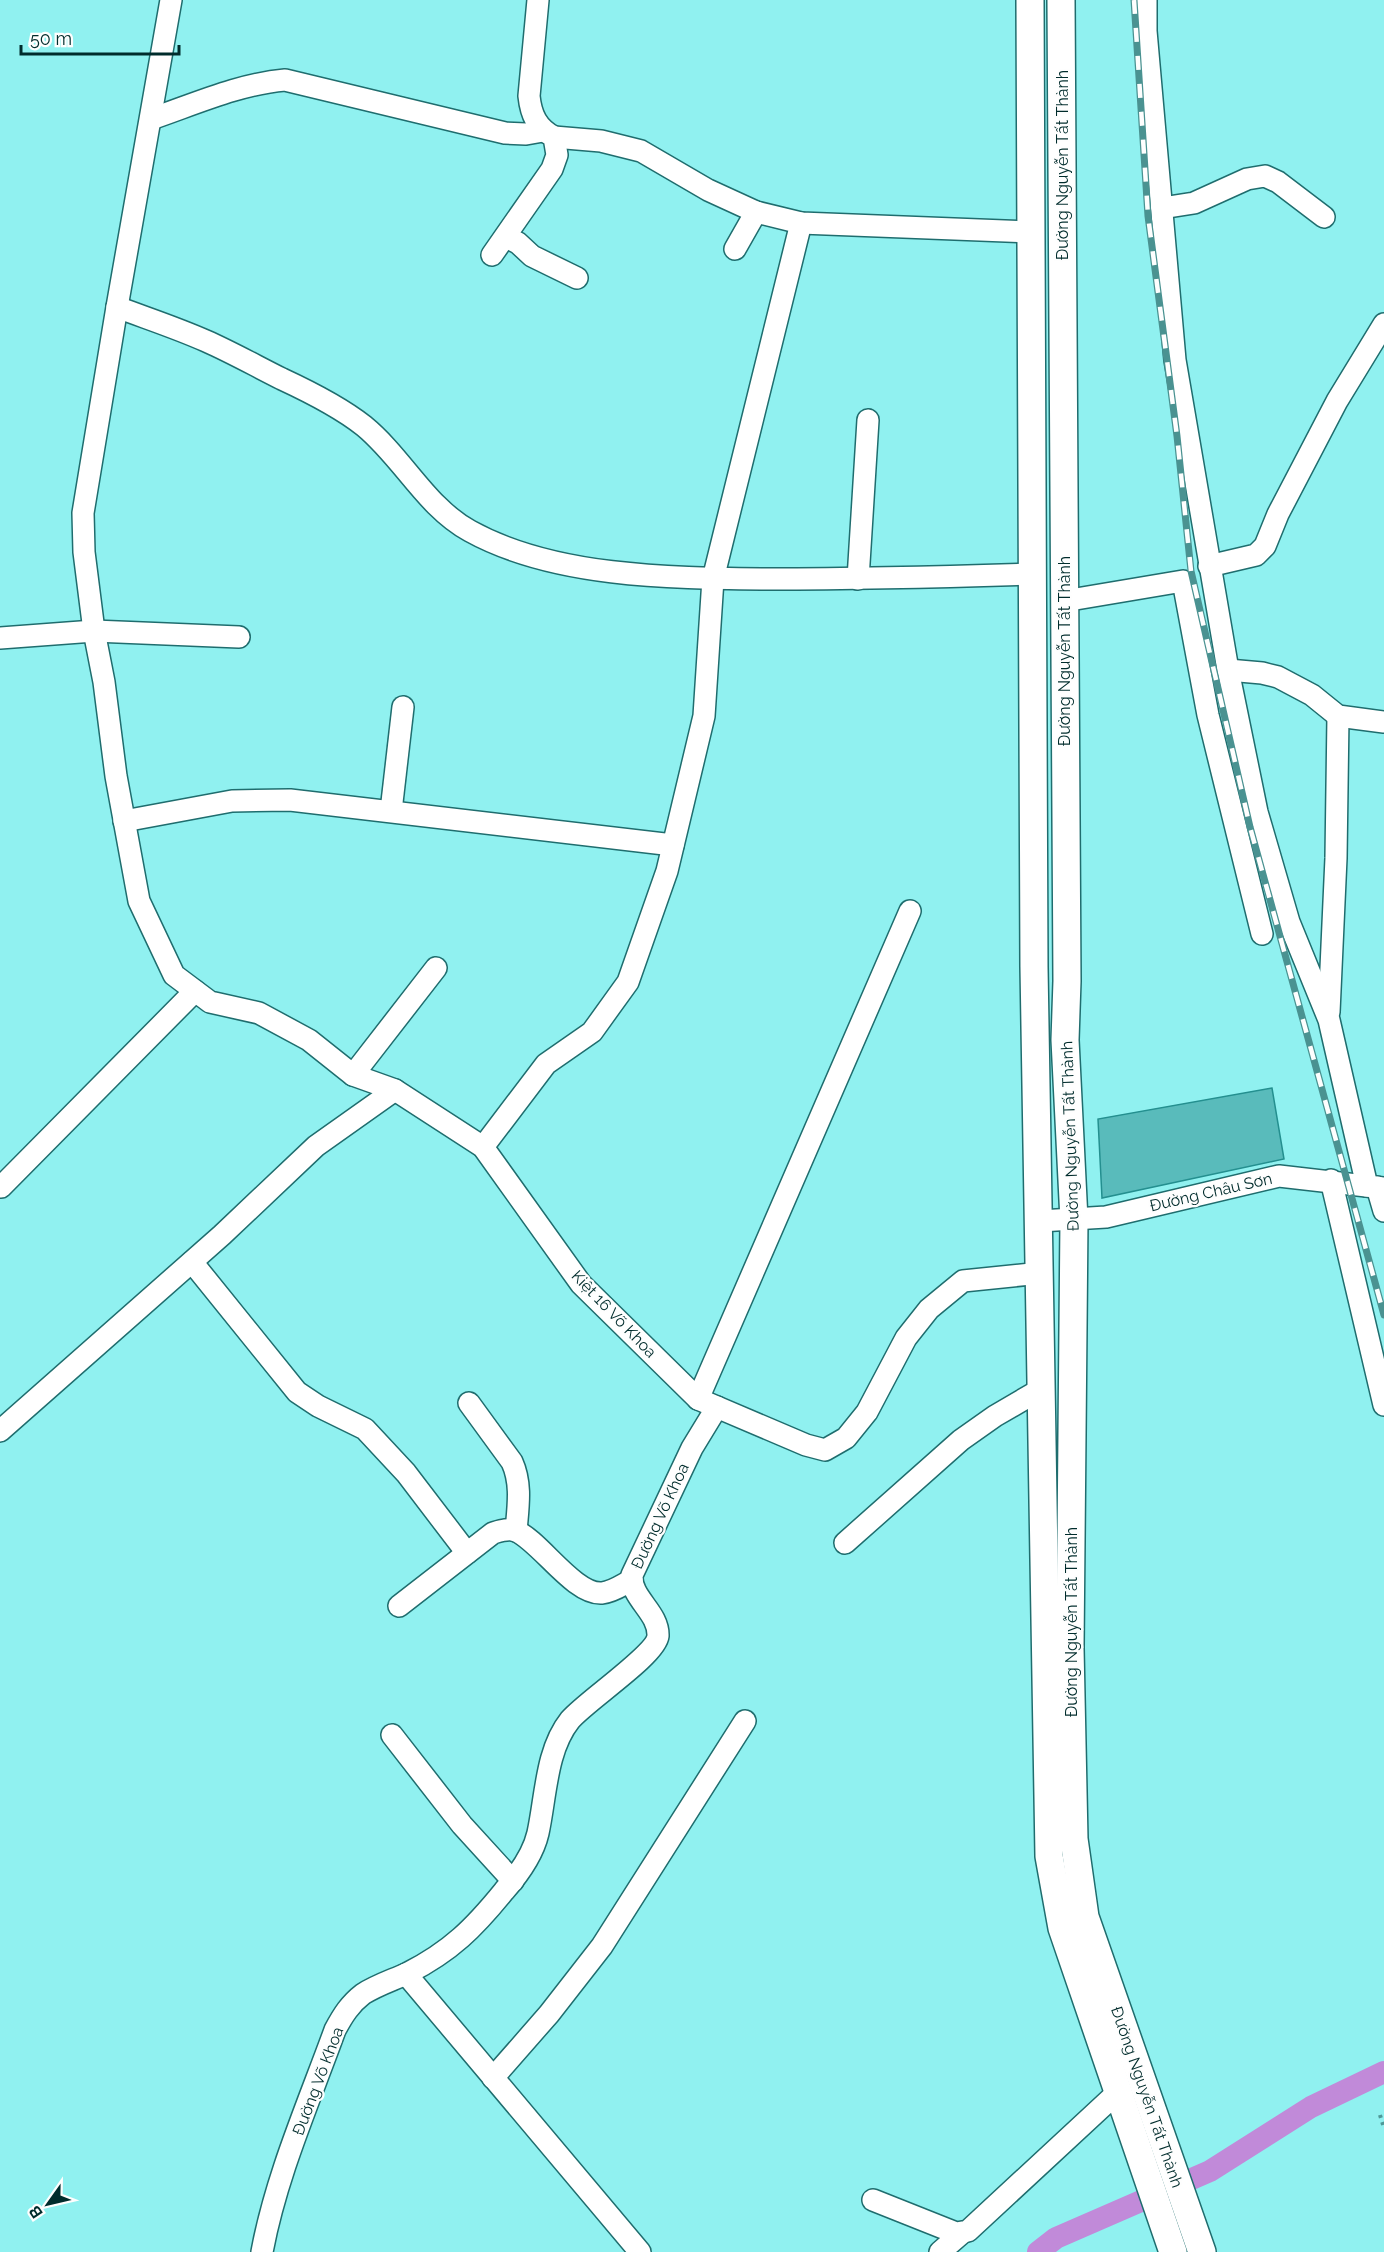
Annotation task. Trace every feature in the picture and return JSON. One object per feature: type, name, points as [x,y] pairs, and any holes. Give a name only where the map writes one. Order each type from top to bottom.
[{"type":"main road","name":"Đường Nguyễn Tất Thành","points":[[1030,0],[1034,967],[1043,1388],[1049,1856],[1062,1928],[1129,2097],[1188,2216],[1202,2252]]},
{"type":"main road","name":"Đường Nguyễn Tất Thành","points":[[1061,0],[1067,981],[1065,1040],[1074,1220],[1070,1648],[1074,1839],[1085,1917],[1129,2097],[1170,2242]]},
{"type":"street","points":[[171,0],[83,513],[84,552],[94,631],[104,682],[116,776],[140,901],[174,975],[210,1002],[259,1013],[309,1040],[352,1075],[395,1090],[483,1147],[546,1064],[592,1032],[628,982],[667,871],[704,716],[713,579],[801,223]]},
{"type":"street","points":[[492,255],[552,169],[557,155],[548,134],[534,118],[529,96],[538,0]]},
{"type":"street","points":[[1146,0],[1146,32],[1175,360],[1228,670],[1263,834],[1289,922],[1329,1020],[1384,1210]]},
{"type":"street","points":[[151,119],[261,82],[285,81],[490,130],[601,141],[641,152],[708,190],[756,212],[801,223],[1031,232]]},
{"type":"street","points":[[1162,208],[1194,203],[1247,179],[1265,177],[1278,182],[1324,217]]},
{"type":"street","points":[[735,249],[756,212]]},
{"type":"street","points":[[506,237],[518,243],[532,256],[577,278]]},
{"type":"street","points":[[117,308],[204,340],[311,393],[343,412],[372,434],[447,515],[468,530],[526,555],[641,575],[713,579],[858,579],[1034,574]]},
{"type":"street","points":[[1209,566],[1256,555],[1265,546],[1278,514],[1337,401],[1384,324]]},
{"type":"street","points":[[858,579],[868,420]]},
{"type":"street","points":[[1064,601],[1183,581],[1208,715],[1262,934]]},
{"type":"street","points":[[0,638],[94,631],[239,637]]},
{"type":"street","points":[[1228,670],[1278,677],[1312,695],[1338,716],[1384,722]]},
{"type":"street","points":[[391,811],[403,707]]},
{"type":"street","points":[[1329,1020],[1336,858],[1338,716]]},
{"type":"street","points":[[124,821],[232,801],[290,800],[673,845]]},
{"type":"street","name":"Đường Võ Khoa","points":[[262,2252],[282,2180],[335,2030],[343,2014],[353,2001],[363,1994],[406,1974],[459,1941],[481,1920],[513,1881],[532,1850],[537,1836],[552,1760],[561,1732],[582,1707],[631,1668],[656,1643],[658,1635],[654,1618],[633,1586],[632,1580],[636,1564],[692,1448],[707,1403],[910,910]]},
{"type":"street","points":[[352,1075],[436,968]]},
{"type":"street","points":[[1,1188],[195,991]]},
{"type":"street","points":[[0,1431],[192,1263],[316,1146],[395,1090]]},
{"type":"street","name":"Kiệt 16 Võ Khoa","points":[[483,1147],[581,1284],[707,1403]]},
{"type":"street","name":"Đường Châu Sơn","points":[[1040,1221],[1106,1217],[1279,1176],[1331,1180],[1376,1187]]},
{"type":"street","points":[[1331,1180],[1384,1405]]},
{"type":"street","points":[[192,1263],[284,1377],[307,1400],[365,1429],[406,1473],[467,1553]]},
{"type":"street","points":[[707,1403],[806,1445],[825,1450],[846,1438],[867,1412],[906,1338],[929,1309],[963,1281],[1041,1273]]},
{"type":"street","points":[[846,1543],[961,1440],[995,1416],[1043,1388]]},
{"type":"street","points":[[469,1403],[517,1472],[519,1483],[516,1531]]},
{"type":"street","points":[[399,1606],[493,1533],[502,1530],[516,1531],[571,1578],[596,1593],[612,1591],[632,1580]]},
{"type":"street","points":[[494,2078],[549,2014],[602,1946],[745,1721]]},
{"type":"street","points":[[392,1736],[462,1825],[513,1881]]},
{"type":"street","points":[[406,1974],[640,2252]]},
{"type":"street","points":[[940,2252],[1129,2097]]},
{"type":"street","points":[[873,2200],[962,2233]]},
{"type":"path","points":[[1380,2115],[1384,2128]]},
{"type":"building","points":[[1272,1088],[1284,1159],[1102,1198],[1098,1119]]},
{"type":"waterway","points":[[1038,2252],[1056,2238],[1210,2171],[1311,2107],[1384,2072]]},
{"type":"railway","points":[[1134,0],[1148,216],[1177,436],[1191,571],[1250,827],[1384,1315]]}]
